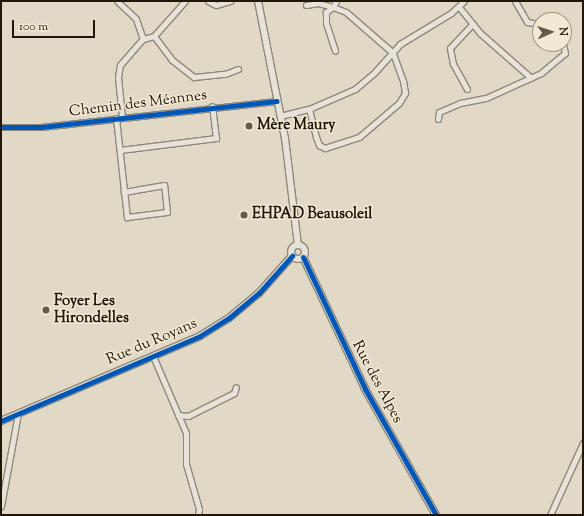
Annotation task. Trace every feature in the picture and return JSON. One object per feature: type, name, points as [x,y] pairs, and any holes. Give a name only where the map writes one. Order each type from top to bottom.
[{"type":"street","points":[[117,1],[136,18],[143,39]]},
{"type":"street","points":[[122,117],[118,70],[124,59],[143,39],[154,36],[185,1]]},
{"type":"street","points":[[208,1],[216,5],[230,1]]},
{"type":"street","points":[[258,1],[280,116],[298,245],[304,249],[303,257],[297,259],[292,256],[292,249],[298,245]]},
{"type":"street","points":[[335,51],[326,23],[326,12],[336,1]]},
{"type":"street","points":[[280,116],[309,109],[355,89],[414,34],[459,7],[464,1]]},
{"type":"street","points":[[515,1],[527,22],[532,23]]},
{"type":"street","points":[[306,5],[318,3],[333,6],[346,12],[393,53],[403,81],[403,99],[359,137],[325,148],[319,145],[309,109]]},
{"type":"street","points":[[459,7],[472,24],[531,78]]},
{"type":"street","points":[[467,89],[453,64],[450,48],[472,24]]},
{"type":"street","points":[[154,36],[172,60],[194,77],[225,74],[238,69]]},
{"type":"street","points":[[438,119],[439,112],[460,103],[486,98],[541,74],[564,55],[565,52]]},
{"type":"street","name":"Chemin des Méannes","points":[[1,127],[41,127],[212,106],[277,101]]},
{"type":"street","points":[[120,150],[216,138],[212,106]]},
{"type":"street","points":[[116,118],[120,150],[124,192],[127,217],[168,212],[164,186],[124,192]]},
{"type":"street","name":"Rue du Royans","points":[[1,421],[200,336],[229,318],[259,292],[292,256]]},
{"type":"street","name":"Rue des Alpes","points":[[303,257],[365,389],[436,515]]},
{"type":"street","points":[[154,356],[186,434],[186,464],[199,509],[198,515]]},
{"type":"street","points":[[178,415],[188,416],[234,393],[236,387]]},
{"type":"street","points":[[1,506],[18,413]]},
{"type":"street","points":[[550,515],[583,443]]},
{"type":"cycle path","points":[[1,127],[41,127],[277,101]]},
{"type":"cycle path","points":[[1,421],[200,336],[229,318],[259,293],[292,256]]},
{"type":"cycle path","points":[[303,257],[365,389],[436,515]]},
{"type":"place","name":"Mère Maury","points":[[249,126]]},
{"type":"place","name":"EHPAD Beausoleil","points":[[244,215]]},
{"type":"place","name":"Foyer Les Hirondelles","points":[[46,310]]}]
